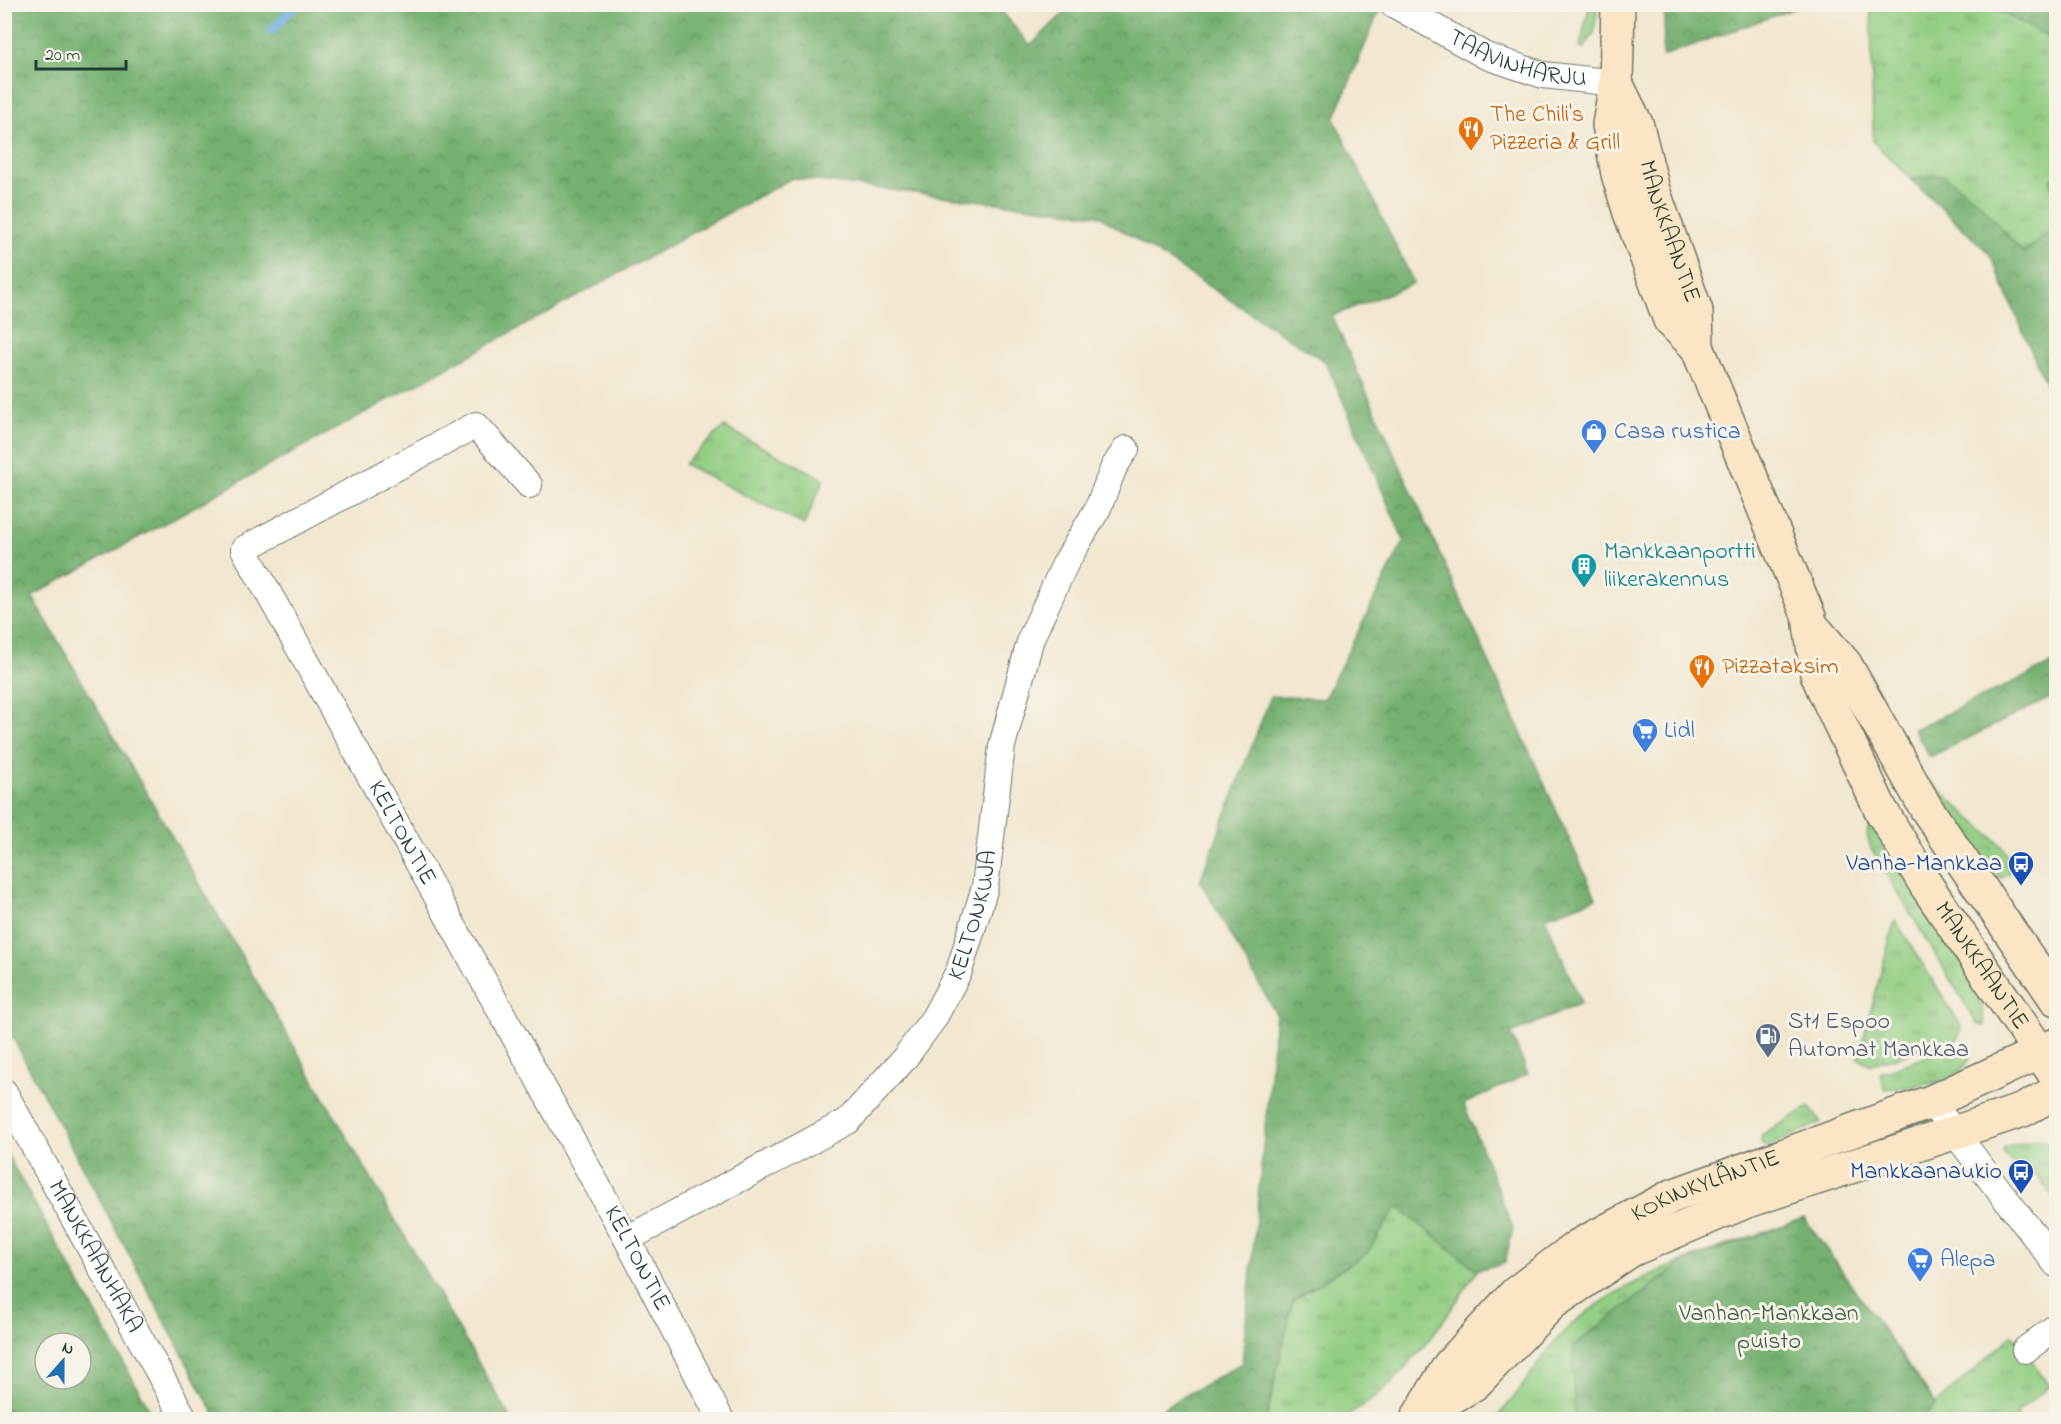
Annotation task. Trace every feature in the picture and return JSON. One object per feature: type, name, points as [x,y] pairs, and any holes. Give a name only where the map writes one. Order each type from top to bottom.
[{"type":"main road","name":"MANKKAANTIE","points":[[1618,4],[1616,84],[1637,126],[1653,190],[1696,311],[1697,347],[1812,626],[1817,674],[1881,810],[1926,885],[2051,1058]]},
{"type":"main road","name":"MANKKAANTIE","points":[[1812,626],[1845,664],[1926,808],[2056,999]]},
{"type":"main road","name":"KOKINKYLÄNTIE","points":[[1417,1418],[1449,1366],[1516,1293],[1578,1246],[1672,1196],[2051,1058]]},
{"type":"main road","name":"KOKINKYLÄNTIE","points":[[1417,1418],[1475,1383],[1552,1303],[1631,1250],[1747,1201],[2023,1110],[2056,1092]]},
{"type":"street","name":"TAAVINHARJU","points":[[1393,4],[1486,56],[1543,75],[1616,84]]},
{"type":"street","name":"KELTONTIE","points":[[529,485],[476,424],[244,549],[627,1239],[721,1419]]},
{"type":"street","name":"KELTONKUJA","points":[[627,1239],[848,1121],[904,1059],[934,1018],[959,971],[985,887],[1002,746],[1031,638],[1065,564],[1098,508],[1114,467],[1126,449]]},
{"type":"street","name":"MANKKAANHAKA","points":[[4,1092],[185,1419]]},
{"type":"street","points":[[1931,1102],[2056,1264]]},
{"type":"street","points":[[2025,1350],[2056,1327]]},
{"type":"green space","points":[[996,4],[1030,46],[1072,5],[1375,4],[1380,9],[1334,119],[1414,283],[1332,316],[1596,898],[1545,917],[1581,1003],[1511,1034],[1528,1074],[1464,1104],[1513,1228],[1505,1263],[1477,1270],[1397,1207],[1367,1253],[1293,1300],[1266,1419],[1162,1419],[1160,1410],[1242,1363],[1276,1014],[1200,881],[1271,696],[1324,699],[1404,541],[1326,362],[1098,215],[792,178],[32,596],[511,1419],[217,1419],[5,1023],[5,5]]},
{"type":"green space","points":[[1590,4],[1598,5],[1594,33],[1583,49],[1580,46]]},
{"type":"green space","points":[[1665,4],[1804,5],[1663,56]]},
{"type":"green space","points":[[1866,5],[2056,5],[2056,408],[1990,254],[1873,142],[1871,7]]},
{"type":"green space","points":[[1987,5],[2056,5],[2056,41]]},
{"type":"green space","points":[[1944,175],[1979,202],[2023,253],[2055,228],[2051,179],[2056,176],[2056,408],[1990,254],[1910,179]]},
{"type":"green space","points":[[724,427],[824,479],[804,525],[684,464]]},
{"type":"green space","points":[[2056,662],[2056,695],[1930,757],[1914,729]]},
{"type":"green space","points":[[1926,778],[2002,846],[2009,859],[2010,872],[2001,878],[1976,856]]},
{"type":"green space","points":[[1874,822],[1959,945],[1980,999],[1984,1026],[1977,1024],[1871,848],[1867,835],[1869,825]]},
{"type":"green space","points":[[1895,920],[1961,1026],[1958,1039],[1869,1065],[1858,1058]]},
{"type":"green space","points":[[1966,1043],[1972,1052],[1967,1064],[1958,1072],[1935,1082],[1885,1089],[1880,1073]]},
{"type":"green space","points":[[1809,1107],[1821,1122],[1769,1147],[1763,1145],[1760,1140],[1763,1134]]},
{"type":"green space","points":[[2038,1139],[2056,1145],[2056,1192],[2052,1195],[2036,1174],[2026,1180],[2003,1152],[2005,1148]]},
{"type":"green space","points":[[4,1149],[155,1419],[7,1419],[4,1415]]},
{"type":"green space","points":[[1397,1206],[1477,1270],[1417,1355],[1379,1394],[1359,1409],[1333,1420],[1266,1420],[1293,1300],[1367,1253]]},
{"type":"green space","name":"Vanhan-Mankkaan puisto","points":[[1804,1218],[1936,1404],[2013,1334],[2050,1386],[2016,1412],[2019,1419],[1494,1420],[1559,1338],[1594,1307],[1651,1275],[1681,1262]]},
{"type":"green space","name":"Vanhan-Mankkaan puisto","points":[[1804,1218],[1936,1405],[1920,1419],[1574,1419],[1573,1346],[1682,1263]]},
{"type":"waterway","points":[[271,31],[293,8],[293,4]]},
{"type":"place","name":"The Chili's Pizzeria & Grill","points":[[1471,152]]},
{"type":"place","name":"Casa rustica","points":[[1594,455]]},
{"type":"place","name":"Mankkaanportti liikerakennus","points":[[1584,589]]},
{"type":"place","name":"Pizzataksim","points":[[1702,690]]},
{"type":"place","name":"Lidl","points":[[1645,754]]},
{"type":"place","name":"Vanha-Mankkaa","points":[[2021,887]]},
{"type":"place","name":"St1 Espoo Automat Mankkaa","points":[[1768,1059]]},
{"type":"place","name":"Mankkaanaukio","points":[[2021,1195]]},
{"type":"place","name":"Alepa","points":[[1920,1283]]}]
